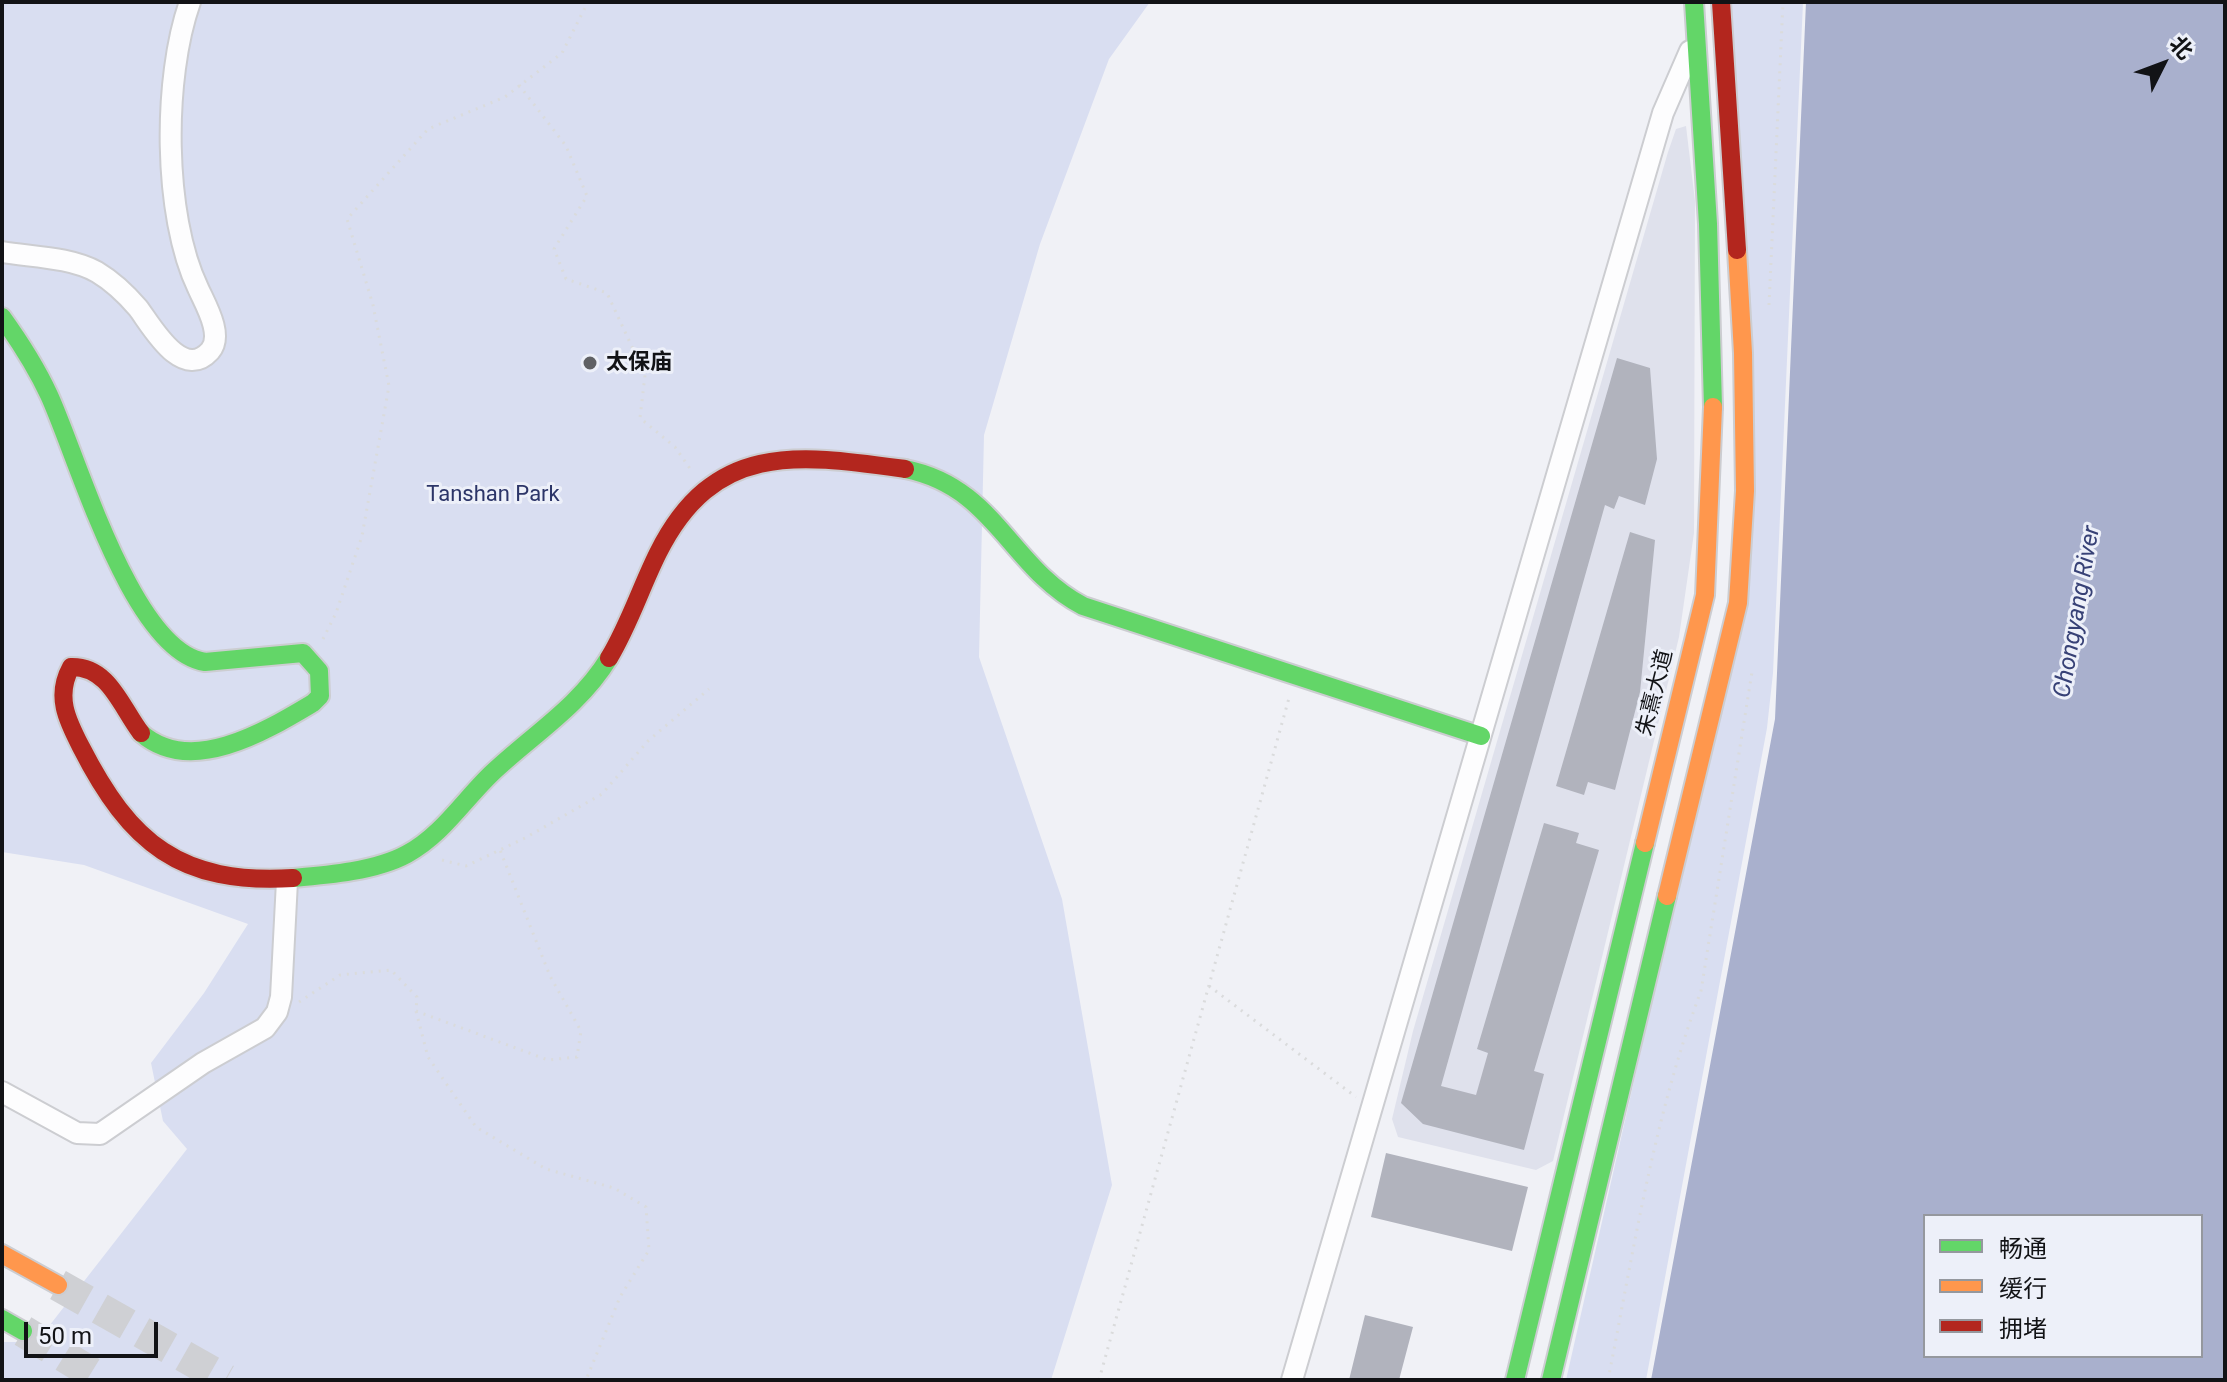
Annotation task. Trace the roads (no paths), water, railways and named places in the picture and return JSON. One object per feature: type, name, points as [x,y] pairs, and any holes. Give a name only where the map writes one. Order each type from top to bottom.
[{"type":"main road","name":"朱熹大道","points":[[1515,1380],[1705,595],[1714,494],[1713,356],[1694,2]]},
{"type":"main road","points":[[1551,1380],[1738,603],[1745,491],[1743,353],[1721,2]]},
{"type":"main road","points":[[2,317],[21,336],[55,404],[138,603],[175,651],[201,662],[303,653],[314,658],[320,668],[320,696],[313,703],[222,747],[179,750],[151,742],[135,727],[97,670],[84,664],[71,667],[61,689],[70,727],[109,799],[125,821],[156,850],[207,871],[249,881],[287,881],[390,862],[436,834],[491,774],[585,693],[616,647],[668,534],[683,509],[726,473],[753,464],[822,463],[922,473],[942,479],[963,492],[993,520],[1066,599],[1481,736]]},
{"type":"main road","points":[[2,1254],[58,1285]]},
{"type":"main road","points":[[2,1319],[23,1331]]},
{"type":"main road","points":[[1558,1380],[1565,1322]]},
{"type":"street","points":[[2,252],[79,265],[96,272],[138,308],[170,351],[192,358],[209,353],[214,344],[210,313],[183,252],[176,225],[170,167],[180,47],[190,2]]},
{"type":"street","points":[[1292,1380],[1663,113],[1708,2]]},
{"type":"street","points":[[2,1092],[77,1133],[100,1134],[203,1063],[265,1028],[277,1012],[287,881]]},
{"type":"water","name":"Chongyang River","points":[[1806,2],[2225,2],[2225,1380],[1651,1380],[1775,719]]},
{"type":"tunnel","points":[[58,1285],[226,1380]]},
{"type":"tunnel","points":[[23,1331],[103,1380]]},
{"type":"place","name":"太保庙","points":[[590,363]]},
{"type":"park label","name":"Tanshan Park","points":[[493,495]]}]
